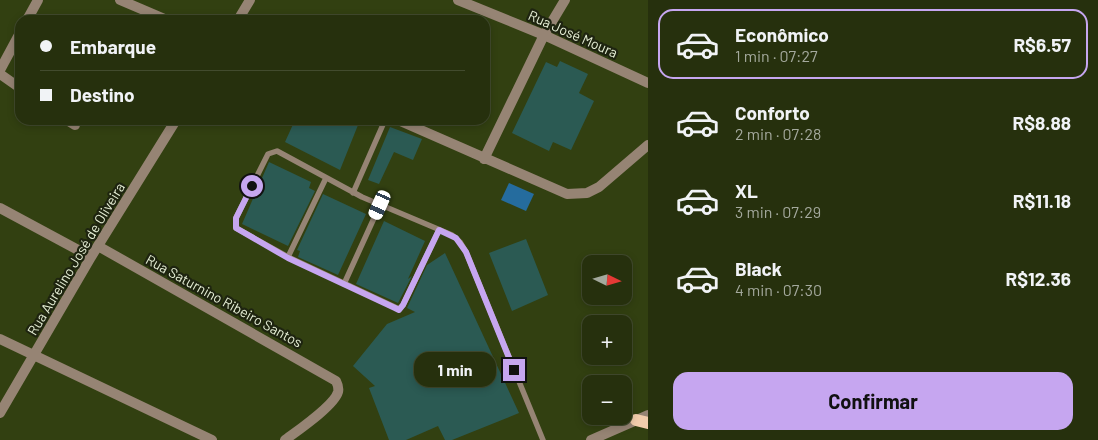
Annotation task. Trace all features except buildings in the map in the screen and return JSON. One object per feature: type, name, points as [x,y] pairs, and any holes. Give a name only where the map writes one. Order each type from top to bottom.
[{"type":"street","points":[[30,15],[38,0]]},
{"type":"street","points":[[120,0],[155,15]]},
{"type":"street","points":[[241,15],[250,0]]},
{"type":"street","name":"Rua José Moura","points":[[458,0],[648,83]]},
{"type":"street","points":[[484,159],[544,36],[565,0]]},
{"type":"street","points":[[0,70],[15,42]]},
{"type":"street","points":[[0,74],[15,84]]},
{"type":"street","name":"Rua Aurelino José de Oliveira","points":[[0,413],[91,257],[173,125]]},
{"type":"street","points":[[409,125],[567,194],[587,193],[599,186],[648,146]]},
{"type":"street","points":[[0,208],[91,257]]},
{"type":"street","name":"Rua Saturnino Ribeiro Santos","points":[[98,246],[336,381],[338,394],[334,400],[316,417],[285,440]]},
{"type":"street","points":[[0,339],[34,357],[212,440]]},
{"type":"street","points":[[591,440],[642,422],[648,415]]},
{"type":"lane","points":[[353,193],[383,125]]},
{"type":"lane","points":[[439,230],[399,310],[288,258],[236,228],[236,218],[268,154],[277,151],[353,193],[439,230],[456,238],[466,252],[543,440]]},
{"type":"lane","points":[[288,258],[326,178]]},
{"type":"lane","points":[[344,284],[380,205]]},
{"type":"water","points":[[509,183],[534,194],[526,211],[501,200]]},
{"type":"route","points":[[252,186],[236,218],[236,228],[288,258],[399,310],[439,230],[456,238],[466,252],[514,370]]}]
